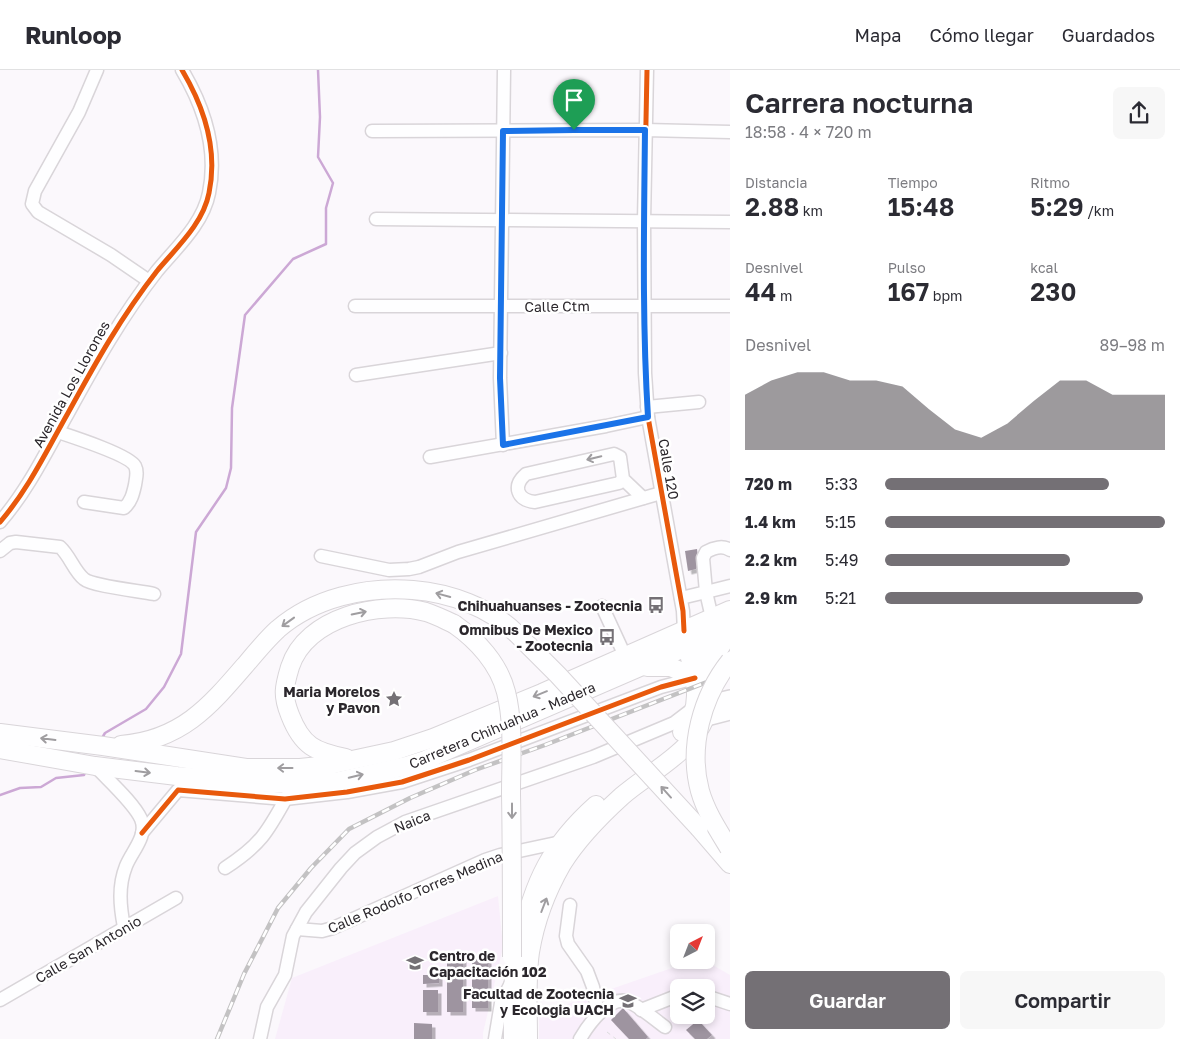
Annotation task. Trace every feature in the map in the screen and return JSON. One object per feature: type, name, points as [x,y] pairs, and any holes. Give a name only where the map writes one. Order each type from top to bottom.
[{"type":"highway","points":[[100,746],[128,744],[158,738],[179,729],[214,701],[277,630],[301,613],[329,600],[385,590],[432,592],[479,608],[507,624],[565,682],[730,864]]},
{"type":"highway","points":[[352,760],[317,751],[307,743],[292,721],[284,702],[284,687],[292,661],[301,646],[317,630],[350,615],[394,608],[417,610],[434,615],[454,624],[479,644],[495,668],[506,692],[510,721],[513,1039]]},
{"type":"highway","points":[[691,636],[712,618],[730,616]]},
{"type":"highway","points":[[691,636],[730,616]]},
{"type":"highway","points":[[700,673],[730,632]]},
{"type":"highway","points":[[528,1039],[530,952],[542,909],[552,883],[563,863],[579,839],[600,817],[624,795],[688,744],[697,732],[695,714],[700,673],[691,636]]},
{"type":"highway","name":"Carretera Chihuahua - Madera","points":[[0,733],[246,768],[300,768],[329,765],[394,751],[433,738],[625,656],[691,636]]},
{"type":"highway","name":"Carretera Chihuahua - Madera","points":[[0,749],[91,765],[176,776],[246,782],[289,791],[406,766],[425,760],[637,668],[691,636]]},
{"type":"highway","points":[[730,661],[718,677],[703,711],[697,758],[698,781],[705,804],[714,825],[730,849]]},
{"type":"highway","points":[[637,668],[671,667],[700,673]]},
{"type":"highway","points":[[513,969],[533,893],[543,871],[561,842],[592,808],[628,776],[668,747],[695,714]]},
{"type":"main road","points":[[695,714],[730,698]]},
{"type":"main road","points":[[695,714],[730,712]]},
{"type":"street","points":[[97,70],[79,112],[35,191],[32,204],[38,212],[111,255],[149,281]]},
{"type":"street","name":"Avenida Los Llorones","points":[[0,522],[20,496],[116,328],[149,281],[188,235],[201,214],[209,194],[212,170],[211,142],[196,97],[182,70]]},
{"type":"street","points":[[503,445],[500,378],[504,70]]},
{"type":"street","name":"Calle 120","points":[[647,70],[644,305],[645,373],[648,412],[682,605],[691,636]]},
{"type":"street","points":[[372,131],[645,130],[730,132]]},
{"type":"street","points":[[376,219],[730,222]]},
{"type":"street","name":"Calle Ctm","points":[[355,306],[730,306]]},
{"type":"street","points":[[356,374],[501,353]]},
{"type":"street","points":[[430,457],[503,445],[699,402]]},
{"type":"street","points":[[58,432],[127,458],[136,467],[137,474],[132,497],[124,508],[84,502]]},
{"type":"street","points":[[621,481],[535,502],[523,499],[518,486],[526,474],[614,454],[620,457],[621,481],[640,499]]},
{"type":"street","points":[[321,556],[389,570],[409,569],[458,552],[661,493]]},
{"type":"street","points":[[0,551],[10,543],[16,542],[60,547],[65,551],[80,575],[90,582],[154,594]]},
{"type":"street","points":[[712,618],[706,592],[704,554],[709,550],[721,548],[730,550]]},
{"type":"street","points":[[682,605],[706,592],[730,586]]},
{"type":"street","points":[[602,606],[625,656]]},
{"type":"street","points":[[142,833],[178,790],[347,792],[402,782],[469,760],[700,673]]},
{"type":"street","name":"Naica","points":[[260,1039],[267,1007],[285,975],[290,945],[297,929],[306,912],[341,868],[355,854],[382,834],[405,822],[593,757],[695,714]]},
{"type":"street","points":[[91,765],[137,812],[143,823],[138,844],[126,866],[120,896],[120,908],[124,927]]},
{"type":"street","points":[[225,868],[246,854],[261,840],[272,826],[289,791]]},
{"type":"street","name":"Calle Rodolfo Torres Medina","points":[[297,929],[322,931],[333,928],[485,860],[561,842]]},
{"type":"street","name":"Calle San Antonio","points":[[0,1000],[176,898]]},
{"type":"street","points":[[570,905],[566,936],[568,944],[587,971],[593,987],[598,1014]]},
{"type":"street","points":[[495,1039],[501,1003],[513,969]]},
{"type":"street","points":[[641,1010],[670,999]]},
{"type":"street","points":[[715,999],[730,1004]]},
{"type":"street","points":[[580,1039],[598,1014],[613,1004],[624,1001],[630,1002],[665,1027]]},
{"type":"path","points":[[607,1032],[616,1039]]},
{"type":"shaded area","name":"Centro de Capacitación 102","points":[[498,896],[503,947],[483,1039],[275,1039],[292,978]]},
{"type":"shaded area","name":"Facultad de Zootecnia y Ecologia UACH","points":[[715,966],[730,975],[730,1039],[539,1039],[539,1014],[670,969],[715,969]]},
{"type":"building","points":[[697,549],[699,564],[696,569],[688,571],[685,551]]},
{"type":"building","points":[[447,958],[463,958],[463,1012],[447,1012]]},
{"type":"building","points":[[472,959],[488,959],[488,1008],[472,1008]]},
{"type":"building","points":[[423,975],[439,975],[439,983],[423,984]]},
{"type":"building","points":[[423,990],[438,990],[438,1012],[423,1012]]},
{"type":"building","points":[[623,1008],[648,1037],[646,1039],[629,1039],[611,1020]]},
{"type":"building","points":[[414,1023],[432,1024],[432,1039],[414,1039]]},
{"type":"building","points":[[693,1024],[702,1024],[712,1035],[707,1039],[695,1039],[686,1030]]},
{"type":"waterway","points":[[102,738],[105,733],[146,709],[164,687],[181,654],[196,532],[226,488],[231,468],[232,408],[245,315],[293,259],[326,244],[326,208],[333,183],[318,157],[320,117],[318,70]]},
{"type":"waterway","points":[[0,795],[20,788],[41,787],[56,778],[84,775],[86,770]]},
{"type":"railway","points":[[217,1039],[244,974],[278,908],[311,868],[349,829],[410,798],[475,770],[545,745],[730,673]]},
{"type":"cycle path","points":[[0,522],[19,497],[45,455],[120,323],[157,271],[195,225],[206,204],[211,177],[210,145],[203,114],[182,70]]},
{"type":"cycle path","points":[[647,70],[644,221],[645,373],[648,417],[683,611],[684,631]]},
{"type":"cycle path","points":[[142,833],[178,790],[285,799],[347,792],[402,782],[469,760],[661,687],[695,678]]},
{"type":"place","name":"Chihuahuanses - Zootecnia","points":[[656,605]]},
{"type":"place","name":"Omnibus De Mexico - Zootecnia","points":[[607,637]]},
{"type":"place","name":"Maria Morelos y Pavon","points":[[394,699]]},
{"type":"place","name":"Centro de Capacitación 102","points":[[415,963]]},
{"type":"place","name":"Facultad de Zootecnia y Ecologia UACH","points":[[628,1001]]},
{"type":"route","points":[[574,130],[645,130],[644,305],[648,417],[503,445],[500,378],[503,131],[574,130]]}]
